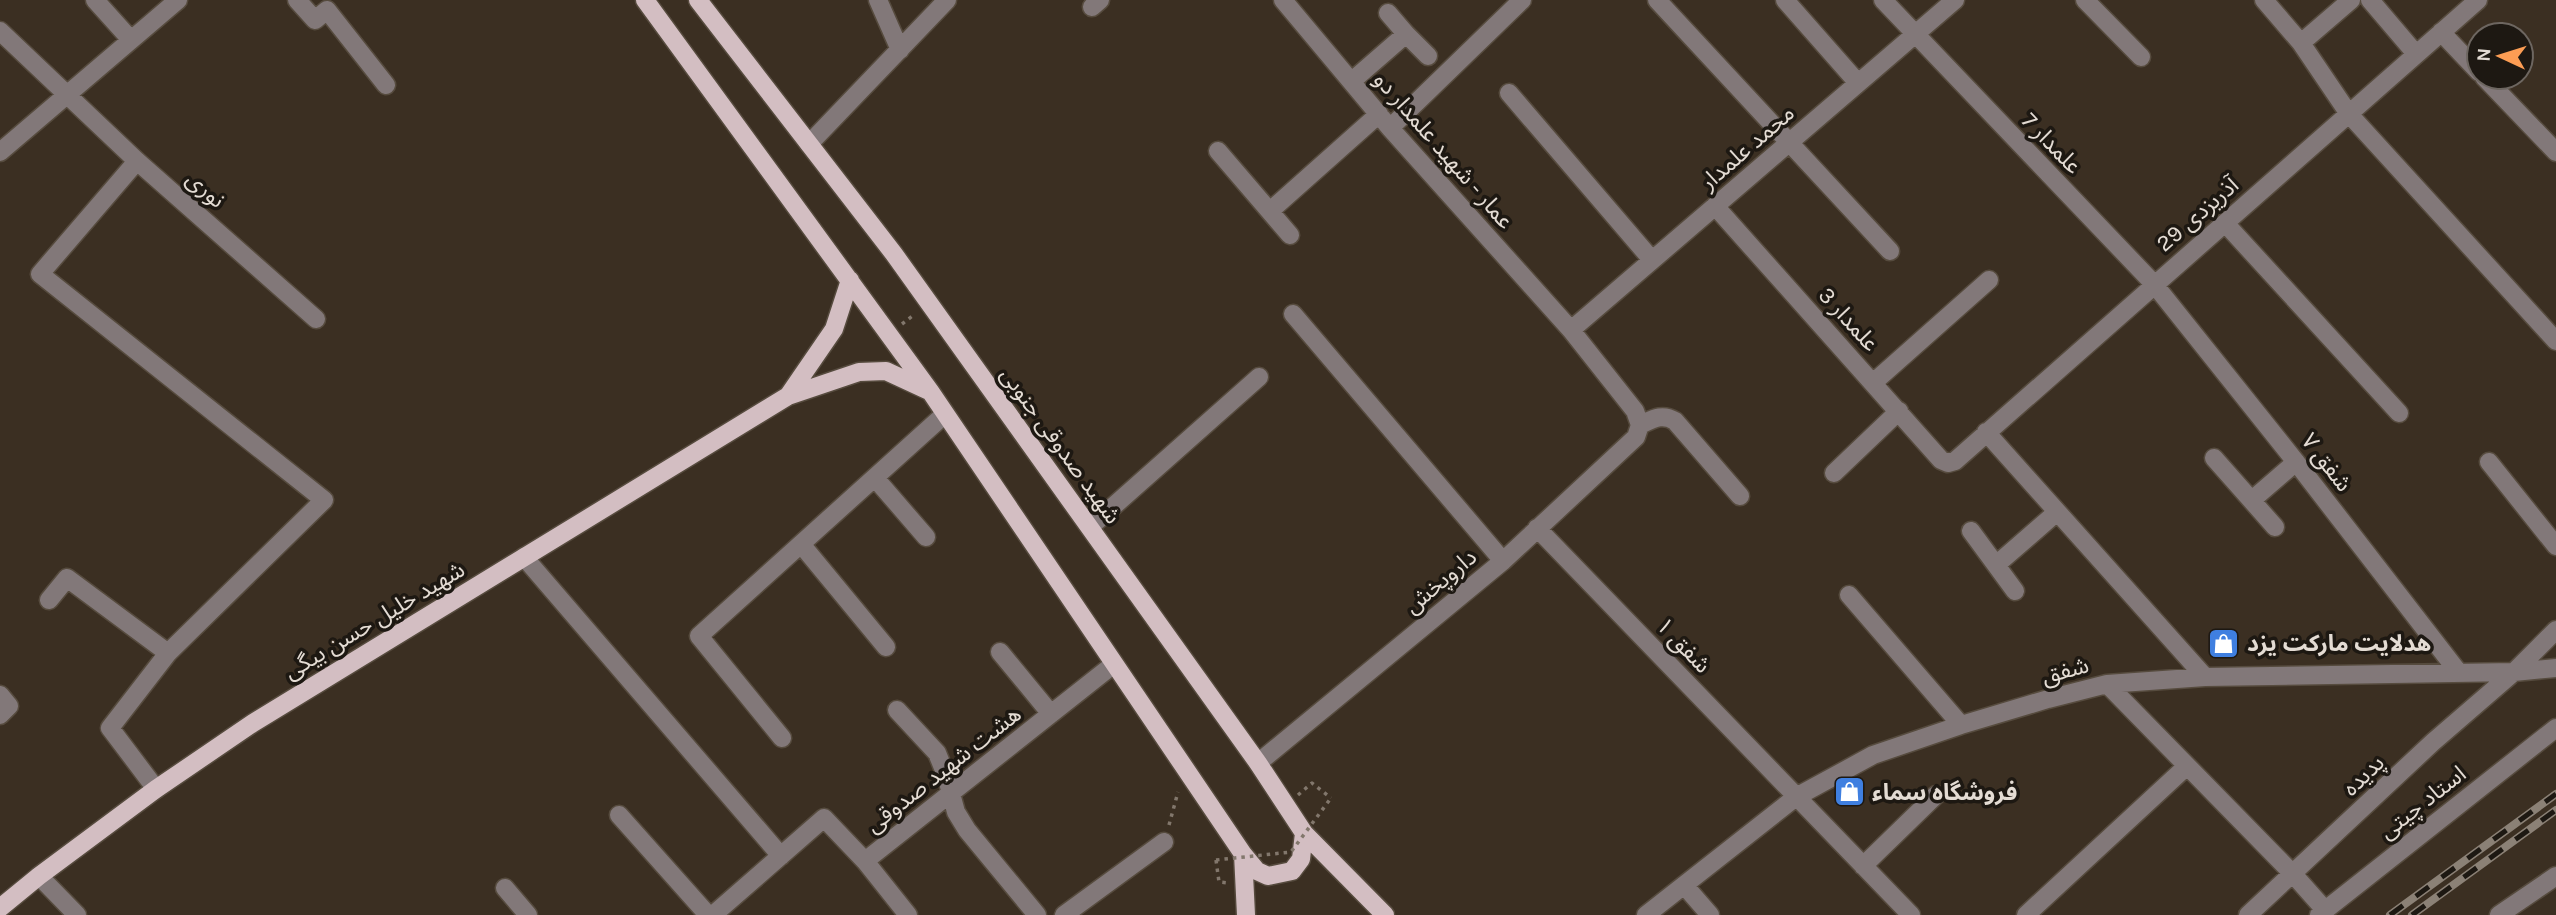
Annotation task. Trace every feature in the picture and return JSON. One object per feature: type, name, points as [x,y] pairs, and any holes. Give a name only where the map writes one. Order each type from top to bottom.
[{"type":"main road","points":[[645,0],[930,391],[1243,854],[1257,871],[1268,876],[1292,871],[1300,859],[1304,833]]},
{"type":"main road","name":"شهید صدوقی جنوبی","points":[[698,0],[929,303],[1258,763],[1304,833],[1385,915]]},
{"type":"main road","points":[[788,396],[834,329],[850,280]]},
{"type":"main road","points":[[788,396],[859,372],[886,371],[930,391]]},
{"type":"main road","name":"شهید خلیل حسن بیگی","points":[[0,908],[156,789],[253,723],[788,396]]},
{"type":"main road","points":[[1243,854],[1246,915]]},
{"type":"street","points":[[95,0],[131,40]]},
{"type":"street","points":[[0,152],[178,0]]},
{"type":"street","points":[[297,0],[314,20],[327,10],[386,85]]},
{"type":"street","points":[[878,0],[900,50]]},
{"type":"street","points":[[809,144],[947,0]]},
{"type":"street","name":"عمار - شهید علمدار دو","points":[[1283,0],[1384,121],[1571,330],[1635,411],[1640,425]]},
{"type":"street","points":[[1269,211],[1384,121],[1521,0]]},
{"type":"street","points":[[1657,0],[1890,251]]},
{"type":"street","points":[[1785,0],[1858,83]]},
{"type":"street","name":"علمدار 7","points":[[1883,0],[2154,284]]},
{"type":"street","name":"محمد علمدار","points":[[1571,330],[1955,0]]},
{"type":"street","points":[[2085,0],[2141,57]]},
{"type":"street","points":[[2264,0],[2301,43],[2348,114],[2556,341]]},
{"type":"street","points":[[2301,43],[2351,0]]},
{"type":"street","points":[[2370,0],[2416,54]]},
{"type":"street","name":"آذریزدی 29","points":[[1948,463],[1955,461],[2478,0]]},
{"type":"street","points":[[1388,13],[1428,56]]},
{"type":"street","name":"نوری","points":[[0,31],[137,161],[316,319]]},
{"type":"street","points":[[2441,32],[2465,57]]},
{"type":"street","points":[[1352,81],[1406,34]]},
{"type":"street","points":[[2497,91],[2556,152]]},
{"type":"street","points":[[1509,93],[1652,260]]},
{"type":"street","points":[[1218,151],[1290,235]]},
{"type":"street","points":[[137,161],[40,274],[324,500],[168,653],[110,728],[156,789]]},
{"type":"street","name":"علمدار 3","points":[[1715,206],[1941,460],[1948,463]]},
{"type":"street","points":[[2225,223],[2399,413]]},
{"type":"street","points":[[1874,382],[1989,280]]},
{"type":"street","name":"شفق ۷","points":[[2154,284],[2459,673]]},
{"type":"street","points":[[1293,314],[1503,561]]},
{"type":"street","points":[[1090,527],[1259,377]]},
{"type":"street","points":[[1834,472],[1899,411]]},
{"type":"street","points":[[782,738],[699,636],[946,414]]},
{"type":"street","points":[[1640,425],[1660,416],[1675,421],[1740,496]]},
{"type":"street","name":"داروپخش","points":[[1258,763],[1503,561],[1636,437],[1640,425]]},
{"type":"street","points":[[1986,432],[2205,677]]},
{"type":"street","points":[[2214,458],[2275,527]]},
{"type":"street","points":[[2489,461],[2556,546]]},
{"type":"street","points":[[2252,500],[2296,462]]},
{"type":"street","points":[[875,478],[926,537]]},
{"type":"street","points":[[1996,565],[2057,512]]},
{"type":"street","name":"شفق ۱","points":[[1537,528],[1911,915]]},
{"type":"street","points":[[1971,531],[2015,592]]},
{"type":"street","points":[[801,544],[886,647]]},
{"type":"street","points":[[524,557],[781,856]]},
{"type":"street","points":[[48,600],[67,578],[168,653]]},
{"type":"street","points":[[1849,595],[1961,725]]},
{"type":"street","name":"پدیده","points":[[2248,915],[2433,742],[2514,672],[2556,630]]},
{"type":"street","points":[[1000,653],[1051,714]]},
{"type":"street","name":"هشت شهید صدوقی","points":[[711,915],[824,818],[865,861],[1114,664]]},
{"type":"street","name":"شفق","points":[[1646,915],[1796,797],[1873,755],[1961,725],[2107,684],[2205,677],[2514,672],[2556,668]]},
{"type":"street","points":[[2107,684],[2292,874],[2322,913]]},
{"type":"street","points":[[0,695],[9,706],[0,715]]},
{"type":"street","points":[[897,710],[937,753],[956,812],[967,830],[1037,915]]},
{"type":"street","name":"استاد چیتی","points":[[2322,913],[2556,728]]},
{"type":"street","points":[[2026,915],[2187,766]]},
{"type":"street","points":[[1863,866],[1936,795]]},
{"type":"street","points":[[618,815],[711,915]]},
{"type":"street","points":[[1064,915],[1164,842]]},
{"type":"street","points":[[865,861],[908,915]]},
{"type":"street","points":[[39,876],[77,915]]},
{"type":"street","points":[[2499,915],[2556,876]]},
{"type":"street","points":[[1684,885],[1710,915]]},
{"type":"street","points":[[505,888],[528,915]]},
{"type":"path","points":[[889,334],[929,303]]},
{"type":"path","points":[[1164,842],[1180,789],[1193,780]]},
{"type":"path","points":[[1219,882],[1216,860],[1291,852],[1331,798],[1312,783]]},
{"type":"railway","points":[[2390,915],[2556,794]]},
{"type":"railway","points":[[2412,915],[2556,810]]},
{"type":"place","name":"هدلایت مارکت یزد","points":[[2224,643]]},
{"type":"place","name":"فروشگاه سماء","points":[[1849,792]]}]
